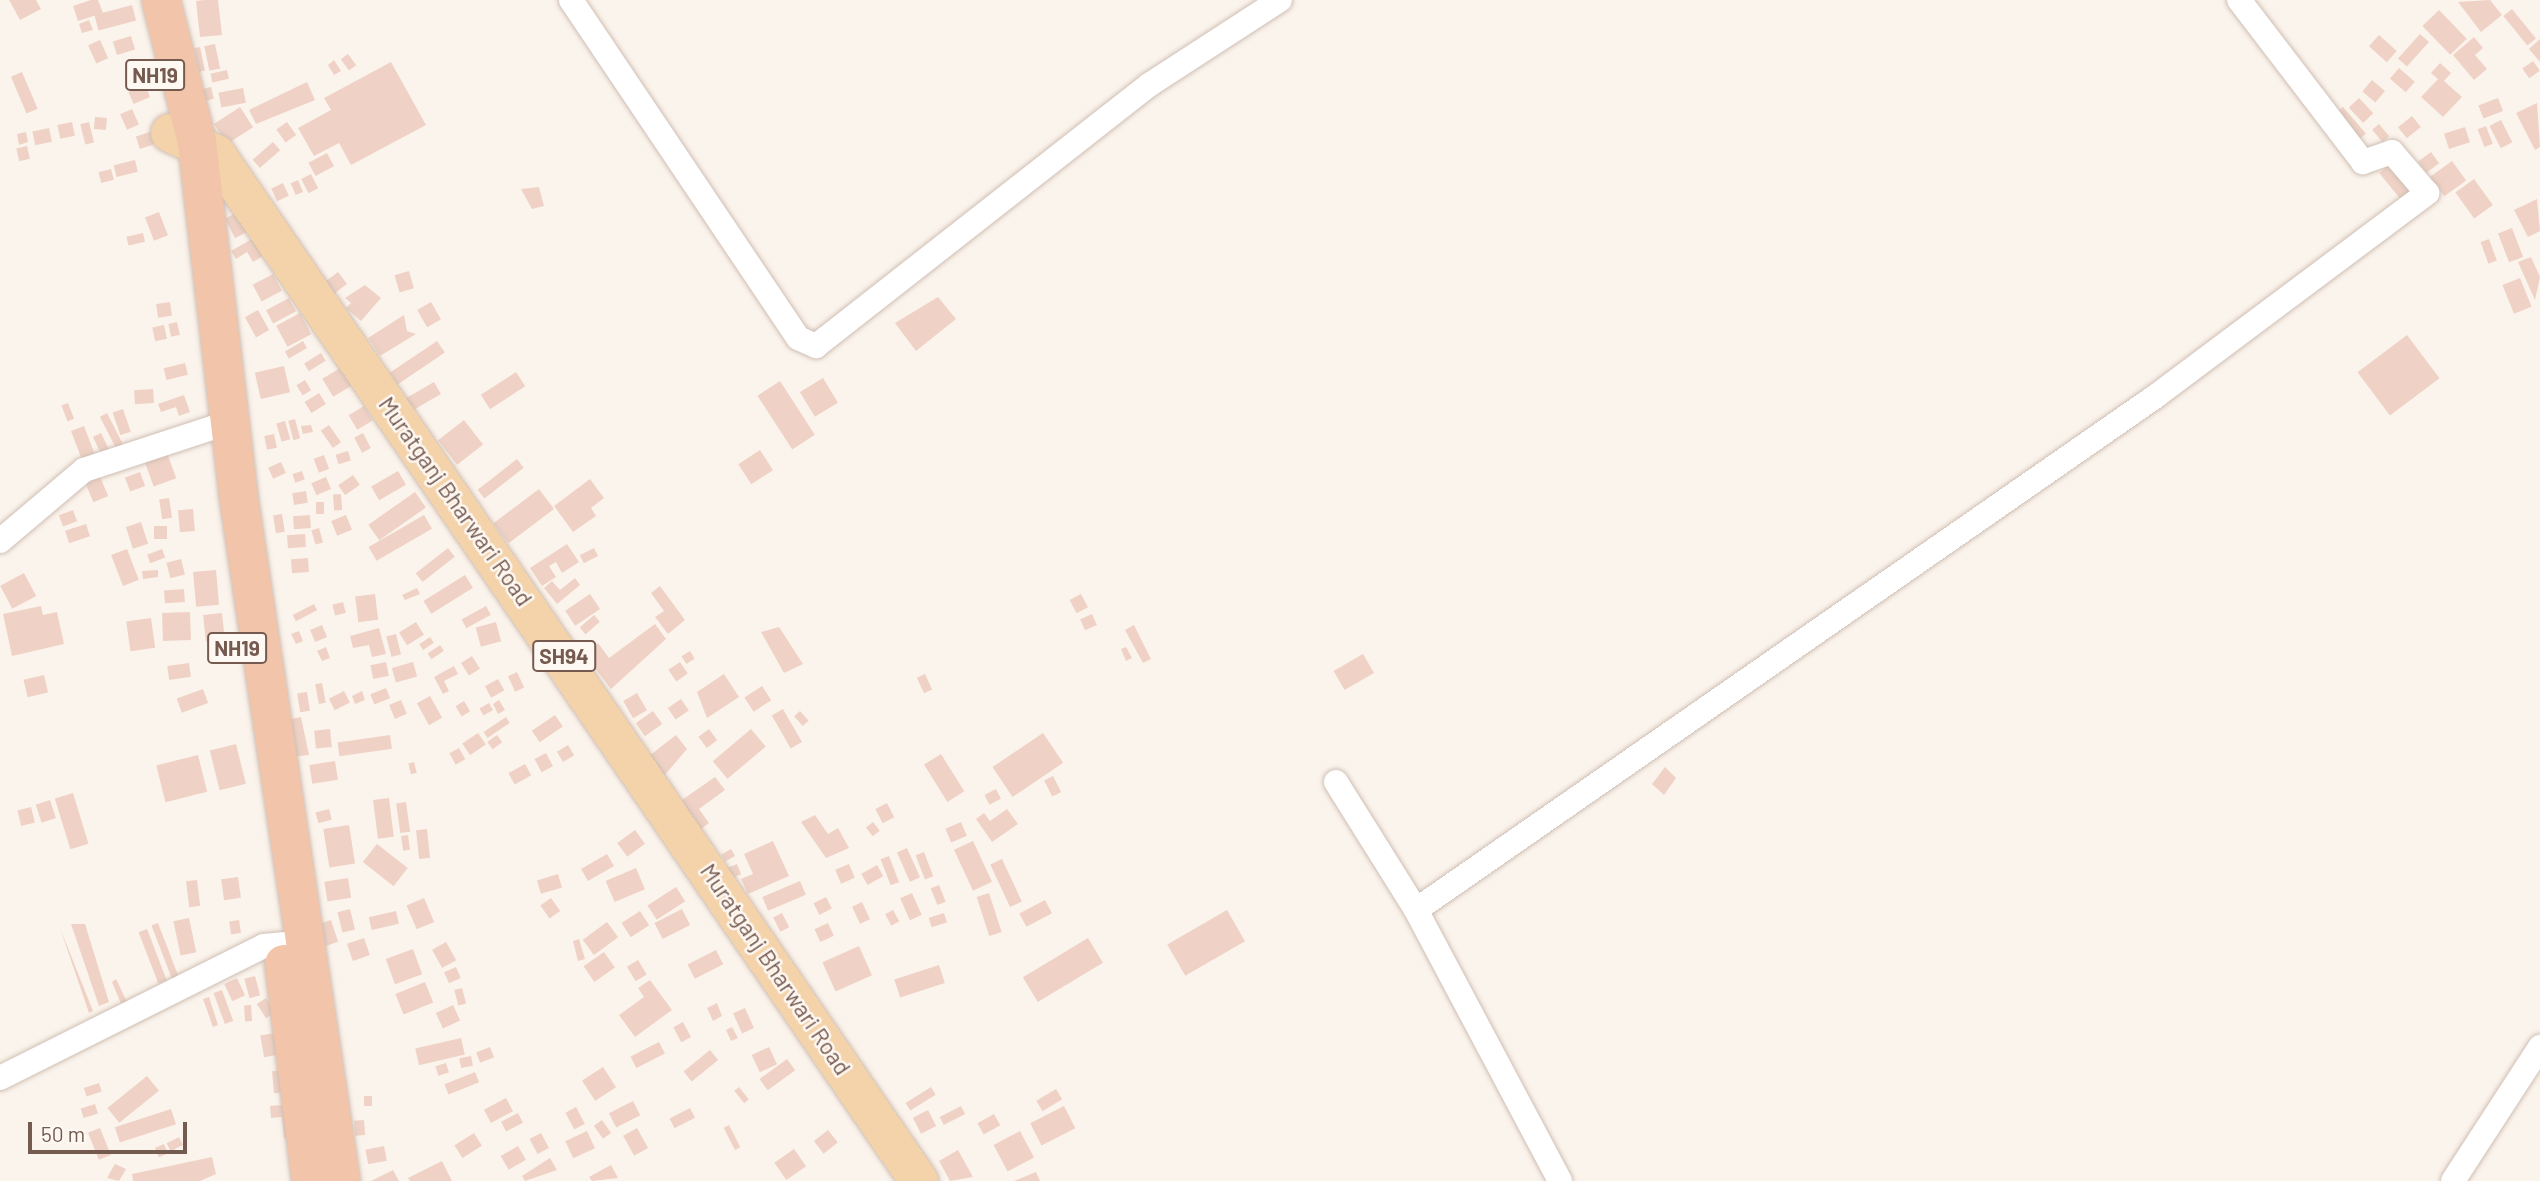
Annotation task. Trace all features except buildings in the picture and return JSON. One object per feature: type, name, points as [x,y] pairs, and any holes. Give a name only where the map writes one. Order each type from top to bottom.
[{"type":"highway","name":"NH19","points":[[135,0],[180,142]]},
{"type":"highway","name":"NH19","points":[[161,0],[218,426],[294,944],[341,1181]]},
{"type":"highway","name":"NH19","points":[[294,944],[310,1181]]},
{"type":"main road","name":"Muratganj Bharwari Road","points":[[180,142],[216,154],[919,1181]]},
{"type":"street","points":[[570,0],[797,338],[816,346],[1149,85],[1280,0]]},
{"type":"street","points":[[1416,910],[2156,396],[2427,193],[2392,152],[2363,162],[2239,0]]},
{"type":"street","points":[[0,541],[84,470],[218,426]]},
{"type":"street","points":[[1336,782],[1416,910],[1560,1181]]},
{"type":"street","points":[[0,1078],[264,946],[294,944]]},
{"type":"street","points":[[2453,1181],[2540,1047]]}]
